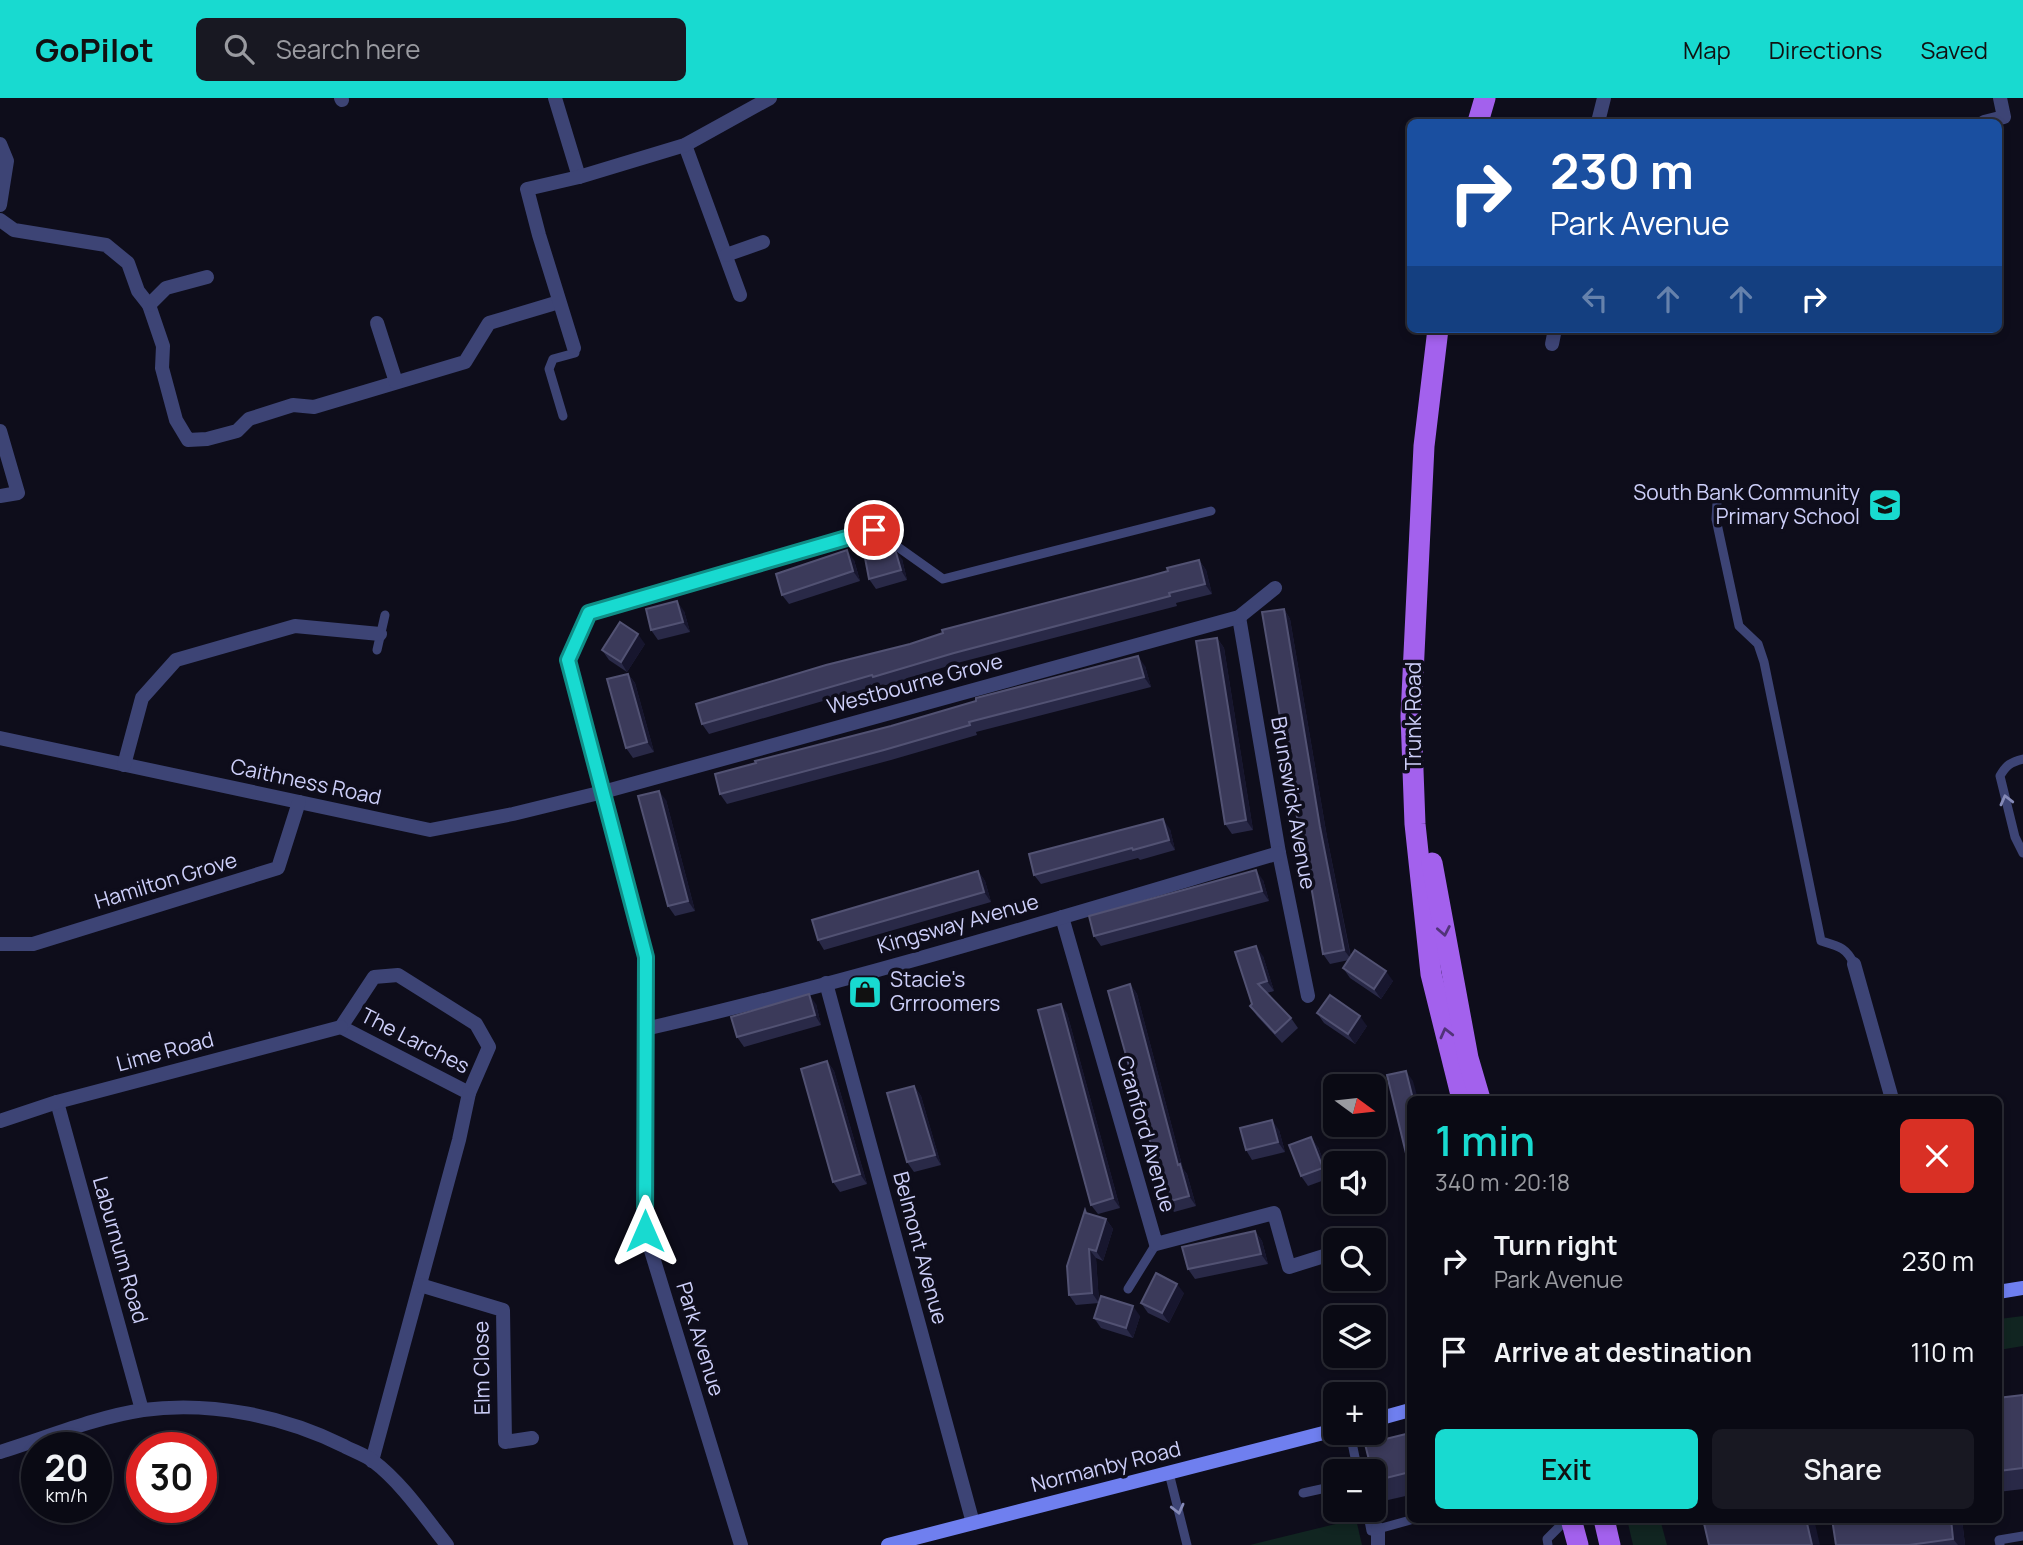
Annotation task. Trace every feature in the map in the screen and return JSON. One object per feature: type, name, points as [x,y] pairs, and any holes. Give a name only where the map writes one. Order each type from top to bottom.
[{"type":"main road","points":[[1479,119],[1485,98]]},
{"type":"main road","name":"Trunk Road","points":[[1437,333],[1424,446],[1411,716],[1415,824],[1431,974],[1461,1096]]},
{"type":"main road","points":[[1413,768],[1468,1058],[1479,1096]]},
{"type":"main road","points":[[1570,1523],[1578,1545]]},
{"type":"main road","points":[[1605,1523],[1608,1545]]},
{"type":"street","points":[[555,98],[579,177]]},
{"type":"street","points":[[575,350],[527,190],[685,145],[770,98]]},
{"type":"street","points":[[1599,119],[1604,98]]},
{"type":"street","points":[[1996,119],[2004,117],[2000,98]]},
{"type":"street","points":[[0,144],[7,160],[0,205]]},
{"type":"street","points":[[685,145],[740,295]]},
{"type":"street","points":[[0,220],[14,230],[106,245],[128,263],[138,291],[149,305],[163,346],[162,368],[177,420],[188,440],[207,439],[237,431],[249,419],[293,405],[313,407],[465,362],[489,323],[559,302]]},
{"type":"street","points":[[726,255],[763,242]]},
{"type":"street","points":[[149,305],[166,288],[207,277]]},
{"type":"street","points":[[377,323],[396,382]]},
{"type":"street","points":[[1552,344],[1554,333]]},
{"type":"street","points":[[0,431],[18,493],[0,496]]},
{"type":"street","name":"Park Avenue","points":[[741,1545],[645,1231],[646,957],[568,660],[589,613],[874,530]]},
{"type":"street","points":[[1240,617],[1275,588]]},
{"type":"street","name":"Westbourne Grove","points":[[603,792],[1240,617]]},
{"type":"street","name":"Brunswick Avenue","points":[[1240,617],[1279,852],[1308,996]]},
{"type":"street","points":[[124,765],[142,698],[176,660],[295,625],[380,634]]},
{"type":"street","name":"Caithness Road","points":[[0,738],[430,830],[513,814],[603,792]]},
{"type":"street","name":"Hamilton Grove","points":[[0,944],[33,944],[278,868],[299,802]]},
{"type":"street","name":"Kingsway Avenue","points":[[645,1029],[826,983],[1062,917],[1279,852]]},
{"type":"street","name":"Cranford Avenue","points":[[1062,917],[1156,1244],[1274,1213],[1289,1268],[1323,1256]]},
{"type":"street","points":[[1854,964],[1891,1096]]},
{"type":"street","name":"The Larches","points":[[372,1461],[459,1140],[469,1093],[489,1047],[476,1024],[398,975],[374,977],[341,1027],[469,1093]]},
{"type":"street","name":"Belmont Avenue","points":[[826,983],[973,1523]]},
{"type":"street","name":"Lime Road","points":[[0,1121],[57,1102],[341,1027]]},
{"type":"street","name":"Laburnum Road","points":[[57,1102],[142,1410]]},
{"type":"street","name":"Elm Close","points":[[420,1285],[503,1310],[505,1442],[532,1438]]},
{"type":"street","points":[[2002,1291],[2023,1288]]},
{"type":"street","points":[[0,1452],[60,1432],[142,1410],[188,1407],[258,1415],[319,1433],[372,1461],[410,1497],[447,1545]]},
{"type":"street","points":[[1386,1417],[1407,1411]]},
{"type":"street","name":"Normanby Road","points":[[888,1545],[1323,1433]]},
{"type":"street","points":[[1378,1529],[1378,1545]]},
{"type":"lane","points":[[563,416],[549,369],[553,359],[575,350]]},
{"type":"lane","points":[[1717,503],[1716,519],[1738,626],[1758,644],[1764,662],[1821,941],[1838,946],[1849,953],[1854,964]]},
{"type":"lane","points":[[874,530],[943,579],[1211,511]]},
{"type":"lane","points":[[377,650],[385,615]]},
{"type":"lane","points":[[2023,760],[2011,762],[2000,776],[2015,837],[2023,853]]},
{"type":"lane","points":[[1128,1289],[1156,1244]]},
{"type":"lane","points":[[1169,1473],[1187,1545]]},
{"type":"lane","points":[[1303,1493],[1323,1489]]},
{"type":"lane","points":[[1369,1522],[1371,1531],[1407,1521]]},
{"type":"lane","points":[[1548,1545],[1547,1539],[1565,1523]]},
{"type":"lane","points":[[2000,1545],[1999,1540],[2023,1536]]},
{"type":"green space","points":[[2023,1316],[2023,1346],[2002,1350],[2002,1319]]},
{"type":"green space","points":[[1344,1522],[1357,1522],[1362,1545],[1250,1545]]},
{"type":"green space","points":[[1628,1523],[1661,1523],[1667,1545],[1633,1545]]},
{"type":"building","points":[[895,549],[901,570],[869,579],[865,558]]},
{"type":"building","points":[[847,550],[853,571],[782,595],[776,574]]},
{"type":"building","points":[[1199,560],[1205,584],[1169,593],[1170,596],[873,677],[872,675],[702,724],[696,704],[826,665],[910,644],[943,633],[942,630],[1150,576],[1168,571],[1167,568]]},
{"type":"building","points":[[677,601],[683,622],[651,630],[646,609]]},
{"type":"building","points":[[1284,609],[1320,827],[1344,950],[1323,954],[1262,612]]},
{"type":"building","points":[[620,622],[638,634],[621,662],[602,650]]},
{"type":"building","points":[[1217,638],[1246,820],[1225,824],[1196,641]]},
{"type":"building","points":[[1138,656],[1144,677],[969,722],[970,725],[884,750],[720,794],[715,774],[891,726],[976,701],[976,698]]},
{"type":"building","points":[[628,674],[647,742],[626,748],[607,679]]},
{"type":"building","points":[[659,791],[688,901],[668,906],[638,796]]},
{"type":"building","points":[[1163,819],[1169,840],[1034,875],[1029,854]]},
{"type":"building","points":[[1256,870],[1262,891],[1094,936],[1089,916]]},
{"type":"building","points":[[978,871],[984,892],[818,940],[812,920]]},
{"type":"building","points":[[1256,946],[1267,981],[1258,984],[1291,1018],[1275,1033],[1250,1006],[1252,1004],[1235,952]]},
{"type":"building","points":[[1355,950],[1386,971],[1374,989],[1343,968]]},
{"type":"building","points":[[1130,984],[1178,1165],[1180,1164],[1189,1196],[1167,1202],[1108,991]]},
{"type":"building","points":[[809,994],[815,1015],[737,1037],[731,1017]]},
{"type":"building","points":[[1330,995],[1360,1016],[1348,1034],[1317,1013]]},
{"type":"building","points":[[1061,1004],[1113,1198],[1091,1205],[1038,1010]]},
{"type":"building","points":[[827,1061],[860,1174],[833,1182],[801,1069]]},
{"type":"building","points":[[1406,1071],[1412,1096],[1407,1096],[1407,1158],[1387,1075]]},
{"type":"building","points":[[914,1086],[935,1155],[907,1162],[887,1093]]},
{"type":"building","points":[[1272,1120],[1278,1142],[1246,1150],[1240,1128]]},
{"type":"building","points":[[1311,1137],[1323,1168],[1301,1176],[1289,1145]]},
{"type":"building","points":[[1085,1210],[1086,1213],[1106,1219],[1096,1251],[1089,1249],[1092,1293],[1069,1295],[1067,1266]]},
{"type":"building","points":[[1255,1231],[1261,1254],[1188,1269],[1182,1247]]},
{"type":"building","points":[[1156,1273],[1177,1284],[1162,1313],[1141,1303]]},
{"type":"building","points":[[1101,1296],[1133,1306],[1126,1328],[1094,1318]]},
{"type":"building","points":[[2023,1395],[2023,1468],[2002,1471],[2002,1398]]},
{"type":"building","points":[[1407,1434],[1407,1473],[1386,1478],[1386,1459],[1369,1459],[1365,1445],[1386,1445],[1386,1439]]},
{"type":"building","points":[[1704,1523],[1807,1523],[1812,1545],[1709,1545]]},
{"type":"building","points":[[1833,1523],[1951,1523],[1953,1539],[1909,1545],[1836,1545]]},
{"type":"place","name":"South Bank Community Primary School","points":[[1885,505]]},
{"type":"place","name":"Stacie's Grrroomers","points":[[865,992]]},
{"type":"route","points":[[645,1231],[646,957],[568,660],[589,613],[874,530]]}]
